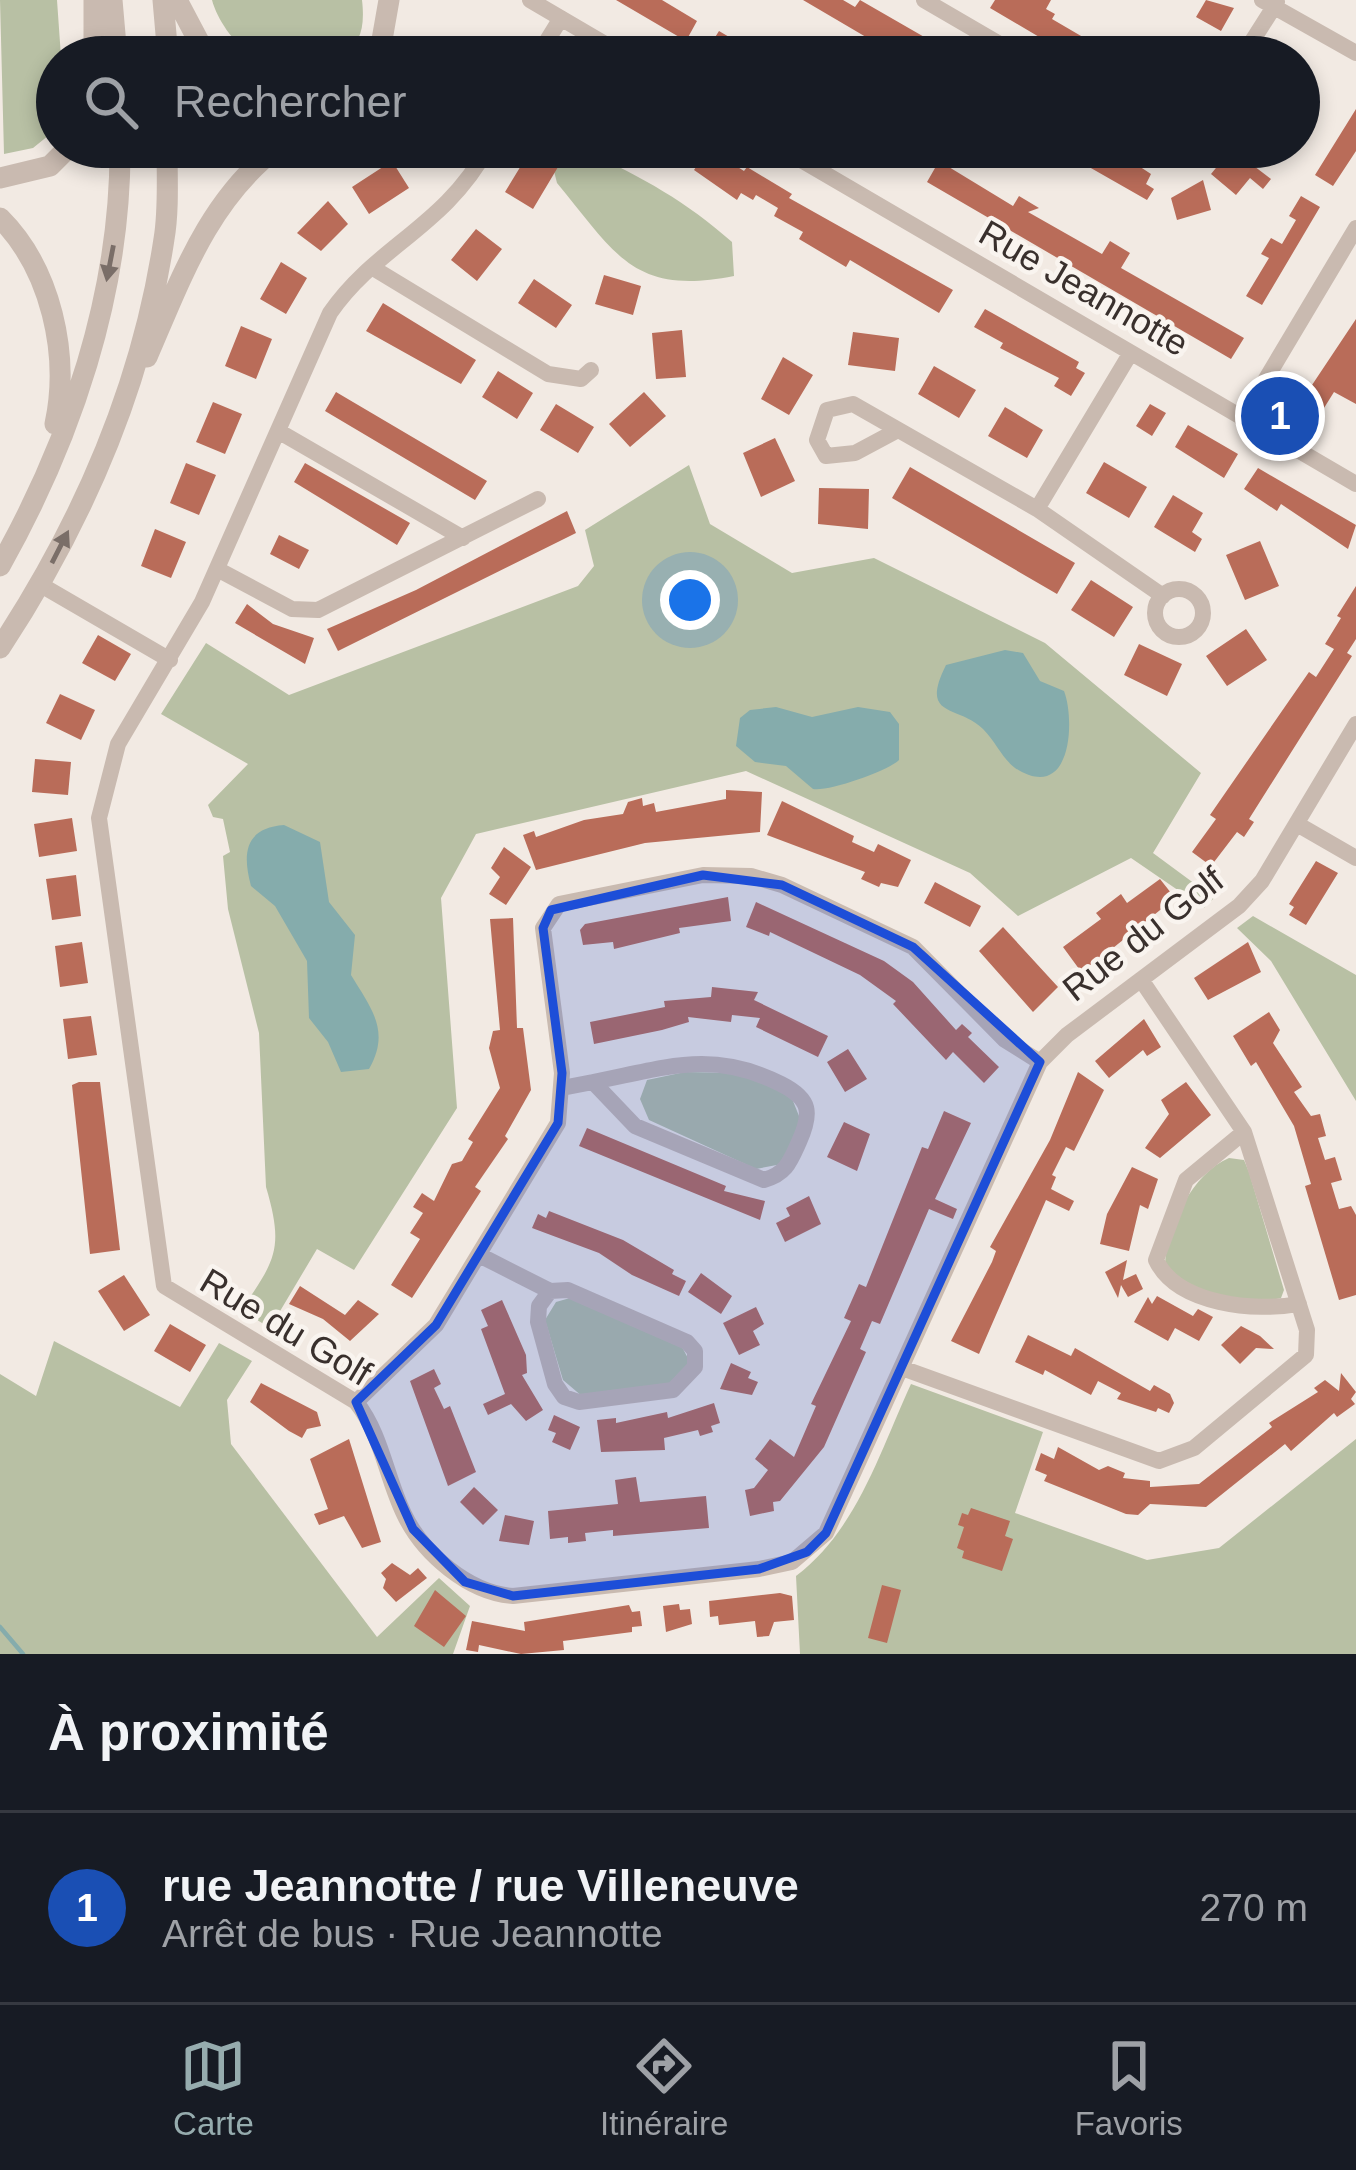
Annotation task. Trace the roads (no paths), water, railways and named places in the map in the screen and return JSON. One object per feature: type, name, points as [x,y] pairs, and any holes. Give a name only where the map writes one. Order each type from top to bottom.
[{"type":"street","points":[[94,0],[94,36]]},
{"type":"street","points":[[112,0],[115,36]]},
{"type":"street","points":[[163,0],[166,36]]},
{"type":"street","points":[[177,0],[196,36]]},
{"type":"street","points":[[530,0],[591,36]]},
{"type":"street","points":[[924,0],[986,36]]},
{"type":"street","points":[[1253,36],[1271,2],[1356,53]]},
{"type":"street","points":[[550,36],[561,18]]},
{"type":"street","points":[[0,178],[42,168]]},
{"type":"street","points":[[0,566],[41,484],[97,327],[114,250],[119,168]]},
{"type":"street","points":[[97,473],[132,375],[165,238],[167,168]]},
{"type":"street","points":[[0,648],[41,584],[97,473],[201,234],[255,168]]},
{"type":"street","name":"Rue du Golf","points":[[475,168],[456,198],[373,268],[330,313],[217,569],[170,660],[118,744],[99,818],[158,1272],[172,1296],[356,1402],[372,1427],[413,1529],[465,1582],[512,1596],[792,1562],[826,1533],[1040,1061],[1239,906],[1297,824],[1356,724]]},
{"type":"street","name":"Rue Jeannotte","points":[[815,168],[1356,484]]},
{"type":"street","points":[[0,218],[26,253],[56,326],[57,413],[41,484]]},
{"type":"street","points":[[1242,419],[1356,228]]},
{"type":"street","points":[[1338,258],[1356,268]]},
{"type":"street","points":[[373,268],[548,374],[581,379],[591,370]]},
{"type":"street","points":[[1037,509],[1130,354]]},
{"type":"street","points":[[898,430],[843,457],[826,456],[817,440],[822,416],[843,403],[898,430],[1037,509],[1151,583],[1162,596]]},
{"type":"street","points":[[278,431],[463,538]]},
{"type":"street","points":[[217,569],[292,609],[307,612],[331,606],[538,499]]},
{"type":"street","points":[[41,584],[170,660]]},
{"type":"street","points":[[1297,824],[1356,858]]},
{"type":"street","points":[[356,1402],[384,1370],[436,1325],[558,1123],[562,1088],[546,916],[559,904],[703,875],[751,876],[782,885],[913,947],[1005,1040],[1040,1061]]},
{"type":"street","points":[[902,1368],[1159,1461],[1172,1460],[1298,1366],[1310,1344],[1244,1132],[1142,981]]},
{"type":"street","points":[[562,1088],[689,1063],[733,1063],[794,1090],[809,1107],[810,1118],[788,1166],[764,1180],[635,1126],[593,1082]]},
{"type":"street","points":[[1244,1132],[1186,1180],[1156,1260],[1172,1280],[1242,1310],[1299,1304]]},
{"type":"street","points":[[481,1256],[550,1291],[568,1290],[687,1342],[695,1351],[694,1367],[673,1390],[579,1402],[564,1397],[555,1384],[538,1322],[538,1306],[550,1291]]},
{"type":"water","points":[[1005,650],[1023,653],[1040,681],[1064,691],[1069,717],[1067,748],[1062,762],[1044,777],[1014,767],[983,729],[939,702],[939,682],[946,665]]},
{"type":"water","points":[[776,707],[812,717],[858,707],[890,712],[899,724],[899,760],[858,780],[813,789],[786,766],[755,762],[736,746],[740,718],[750,710]]},
{"type":"water","points":[[284,825],[320,842],[329,902],[355,935],[351,975],[378,1031],[369,1069],[341,1072],[328,1042],[309,1018],[307,961],[275,906],[251,886],[250,844],[261,831]]},
{"type":"waterway","points":[[0,1627],[23,1654]]},
{"type":"place","name":"rue Jeannotte / rue Villeneuve","points":[[1280,416]]}]
